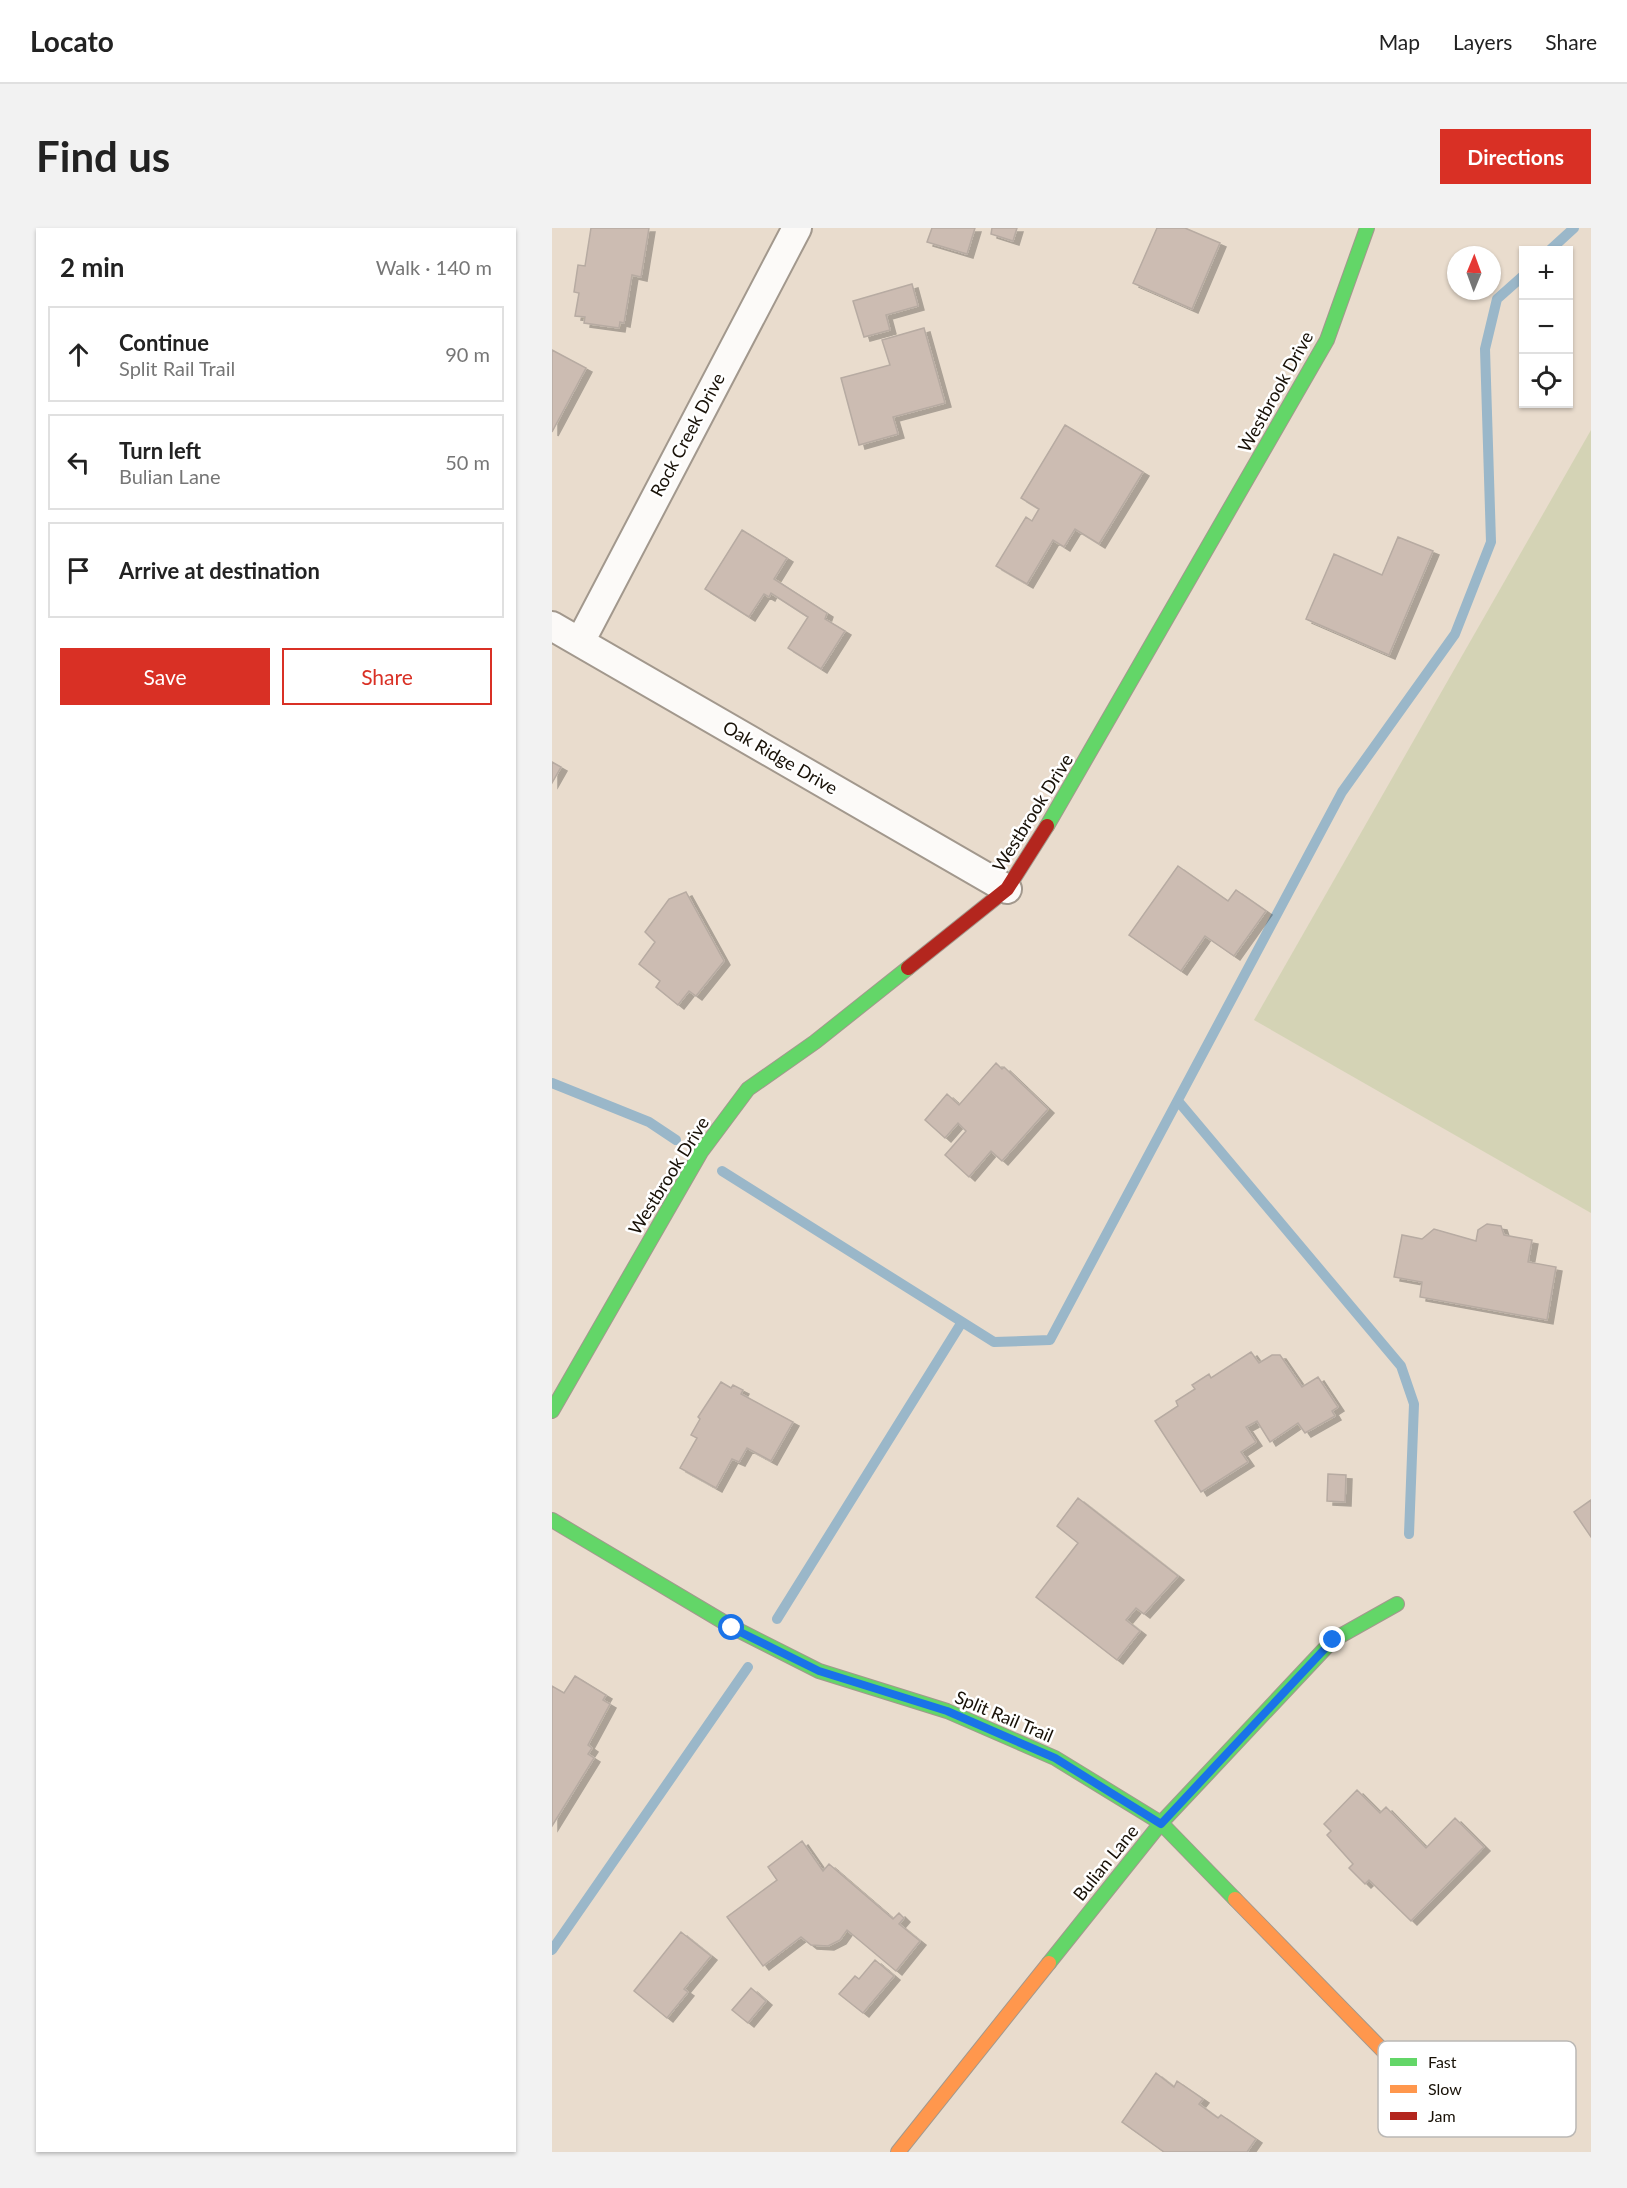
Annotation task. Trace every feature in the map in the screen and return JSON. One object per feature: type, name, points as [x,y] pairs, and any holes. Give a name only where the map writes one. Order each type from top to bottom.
[{"type":"street","name":"Rock Creek Drive","points":[[580,642],[797,228]]},
{"type":"street","name":"Westbrook Drive","points":[[552,1411],[701,1152],[748,1089],[815,1042],[1008,889],[1061,805],[1327,340],[1367,228]]},
{"type":"street","name":"Oak Ridge Drive","points":[[552,627],[1008,889]]},
{"type":"street","name":"Split Rail Trail","points":[[552,1520],[732,1628],[819,1671],[947,1711],[1055,1758],[1161,1824],[1378,2046]]},
{"type":"street","name":"Bulian Lane","points":[[898,2152],[1161,1824],[1333,1640],[1397,1604]]},
{"type":"green space","points":[[1591,430],[1591,1213],[1254,1020]]},
{"type":"building","points":[[591,228],[649,228],[641,277],[632,275],[624,323],[620,322],[619,328],[584,323],[585,317],[575,316],[579,293],[574,292],[578,265],[585,266]]},
{"type":"building","points":[[932,228],[975,228],[967,254],[927,242]]},
{"type":"building","points":[[992,228],[1017,228],[1013,241],[991,234]]},
{"type":"building","points":[[1157,228],[1185,228],[1220,243],[1192,309],[1133,283]]},
{"type":"building","points":[[912,284],[918,306],[886,315],[890,330],[864,337],[853,301]]},
{"type":"building","points":[[924,328],[945,403],[893,417],[898,434],[859,445],[841,378],[890,365],[882,340]]},
{"type":"building","points":[[552,350],[586,368],[552,432]]},
{"type":"building","points":[[1065,425],[1143,472],[1099,544],[1075,529],[1064,547],[1053,540],[1027,584],[996,566],[1026,517],[1032,521],[1039,509],[1021,498]]},
{"type":"building","points":[[742,530],[787,558],[774,579],[827,613],[825,619],[845,631],[821,669],[788,648],[808,617],[771,593],[769,597],[764,594],[749,617],[705,589]]},
{"type":"building","points":[[1398,537],[1433,551],[1389,655],[1306,619],[1334,554],[1382,575]]},
{"type":"building","points":[[552,762],[561,767],[552,783]]},
{"type":"building","points":[[1178,866],[1228,901],[1236,890],[1266,911],[1234,956],[1205,936],[1181,971],[1129,935]]},
{"type":"building","points":[[686,892],[724,961],[696,996],[689,991],[678,1005],[656,987],[660,981],[639,964],[655,942],[645,932],[669,899]]},
{"type":"building","points":[[996,1063],[1002,1069],[1004,1067],[1048,1109],[1002,1161],[991,1151],[969,1177],[945,1155],[966,1131],[958,1123],[945,1138],[925,1120],[947,1094],[959,1105]]},
{"type":"building","points":[[1487,1224],[1501,1226],[1504,1235],[1532,1240],[1528,1262],[1556,1267],[1547,1320],[1420,1297],[1422,1282],[1394,1277],[1402,1235],[1422,1239],[1434,1229],[1476,1241],[1478,1230]]},
{"type":"building","points":[[1251,1352],[1259,1363],[1272,1355],[1280,1355],[1302,1387],[1318,1377],[1338,1407],[1332,1411],[1335,1416],[1305,1433],[1298,1423],[1270,1442],[1257,1421],[1246,1427],[1256,1442],[1241,1452],[1248,1462],[1201,1492],[1155,1421],[1178,1406],[1176,1401],[1195,1389],[1192,1385],[1209,1374],[1211,1378]]},
{"type":"building","points":[[721,1382],[731,1388],[733,1385],[743,1390],[741,1394],[793,1422],[771,1461],[747,1448],[739,1462],[732,1459],[716,1488],[680,1468],[697,1438],[691,1435],[700,1419],[698,1417]]},
{"type":"building","points":[[1328,1474],[1346,1475],[1345,1502],[1327,1501]]},
{"type":"building","points":[[1078,1498],[1178,1576],[1144,1614],[1136,1608],[1126,1620],[1140,1631],[1117,1660],[1036,1597],[1078,1543],[1057,1526]]},
{"type":"building","points":[[1591,1500],[1591,1537],[1574,1512]]},
{"type":"building","points":[[575,1676],[606,1695],[603,1700],[610,1704],[588,1745],[592,1748],[588,1754],[594,1758],[552,1826],[552,1686],[564,1693]]},
{"type":"building","points":[[1357,1790],[1380,1813],[1386,1807],[1426,1848],[1455,1818],[1484,1847],[1411,1921],[1369,1880],[1365,1884],[1349,1868],[1353,1864],[1327,1835],[1331,1831],[1324,1824]]},
{"type":"building","points":[[802,1841],[823,1871],[829,1864],[893,1919],[899,1913],[904,1918],[899,1924],[920,1941],[896,1971],[847,1930],[840,1940],[828,1946],[811,1945],[801,1937],[763,1966],[727,1917],[777,1880],[768,1867]]},
{"type":"building","points":[[681,1932],[711,1956],[684,1989],[688,1992],[667,2018],[634,1991]]},
{"type":"building","points":[[875,1960],[894,1976],[863,2013],[839,1994],[855,1976],[859,1979]]},
{"type":"building","points":[[751,1988],[766,2001],[748,2023],[732,2010]]},
{"type":"building","points":[[1156,2073],[1174,2087],[1177,2081],[1203,2099],[1199,2104],[1218,2118],[1221,2115],[1256,2139],[1247,2152],[1164,2152],[1122,2122]]},
{"type":"waterway","points":[[1554,246],[1574,228]]},
{"type":"waterway","points":[[722,1171],[994,1342],[1050,1340],[1342,792],[1455,634],[1491,542],[1485,349],[1497,299],[1519,279]]},
{"type":"waterway","points":[[552,1083],[649,1122],[676,1140]]},
{"type":"waterway","points":[[1178,1101],[1401,1366],[1414,1404],[1409,1534]]},
{"type":"waterway","points":[[777,1619],[962,1322]]},
{"type":"waterway","points":[[552,1950],[748,1667]]},
{"type":"traffic: fast","points":[[1047,826],[1327,340],[1367,228]]},
{"type":"traffic: fast","points":[[552,1411],[701,1152],[748,1089],[815,1042],[908,968]]},
{"type":"traffic: fast","points":[[552,1520],[732,1627],[819,1671],[947,1711],[1055,1758],[1161,1823],[1235,1899]]},
{"type":"traffic: fast","points":[[1049,1963],[1161,1823],[1333,1640],[1397,1604]]},
{"type":"traffic: slow","points":[[1235,1899],[1378,2045]]},
{"type":"traffic: slow","points":[[898,2152],[1049,1963]]},
{"type":"traffic: jam","points":[[908,968],[1007,889],[1047,826]]},
{"type":"route","points":[[732,1628],[819,1671],[947,1711],[1055,1758],[1161,1824],[1333,1640]]}]
